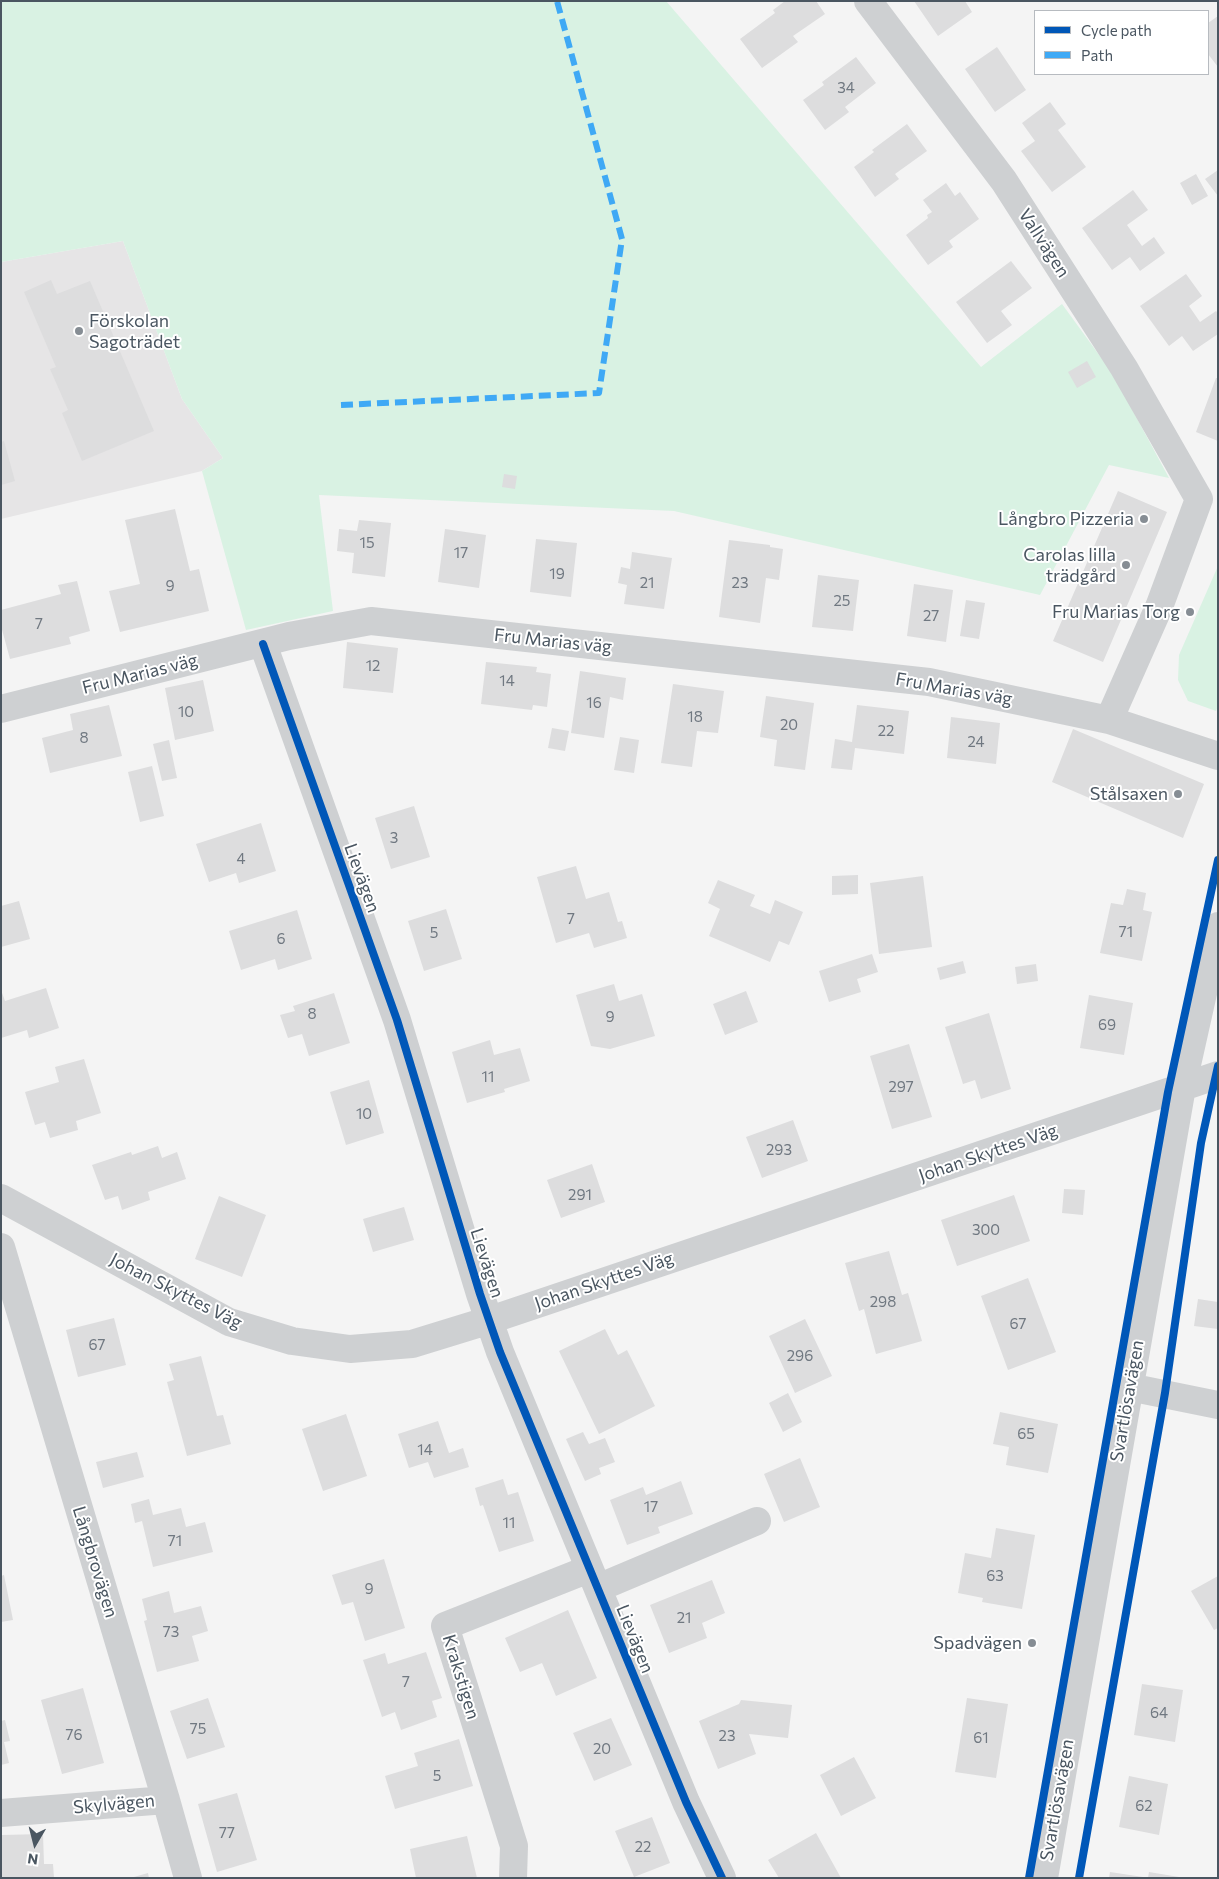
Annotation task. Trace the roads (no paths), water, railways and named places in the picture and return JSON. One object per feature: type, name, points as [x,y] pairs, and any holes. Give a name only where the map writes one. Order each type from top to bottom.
[{"type":"street","name":"Vallvägen","points":[[868,1],[1004,182],[1124,368],[1208,503]]},
{"type":"street","points":[[1208,503],[1109,720],[1218,756]]},
{"type":"street","name":"Fru Marias väg","points":[[1,709],[289,636],[371,621],[929,682],[1109,720]]},
{"type":"street","name":"Lievägen","points":[[262,644],[398,1020],[480,1294],[500,1352],[686,1802],[722,1878]]},
{"type":"street","name":"Svartlösavägen","points":[[1044,1878],[1182,1087],[1218,926]]},
{"type":"street","name":"Johan Skyttes Väg","points":[[1,1198],[229,1322],[292,1341],[350,1349],[412,1344],[490,1320],[1218,1075]]},
{"type":"street","name":"Långbrovägen","points":[[1,1247],[188,1878]]},
{"type":"street","points":[[1129,1387],[1218,1405]]},
{"type":"street","points":[[594,1578],[757,1522]]},
{"type":"street","name":"Krakstigen","points":[[513,1878],[514,1846],[445,1626],[594,1578]]},
{"type":"street","name":"Skylvägen","points":[[1,1813],[166,1800]]},
{"type":"place","name":"Förskolan Sagoträdet","points":[[79,331]]},
{"type":"place","name":"Långbro Pizzeria","points":[[1144,519]]},
{"type":"place","name":"Carolas lilla trädgård","points":[[1126,565]]},
{"type":"place","name":"Fru Marias Torg","points":[[1190,612]]},
{"type":"place","name":"Stålsaxen","points":[[1178,794]]},
{"type":"place","name":"Spadvägen","points":[[1032,1643]]}]
